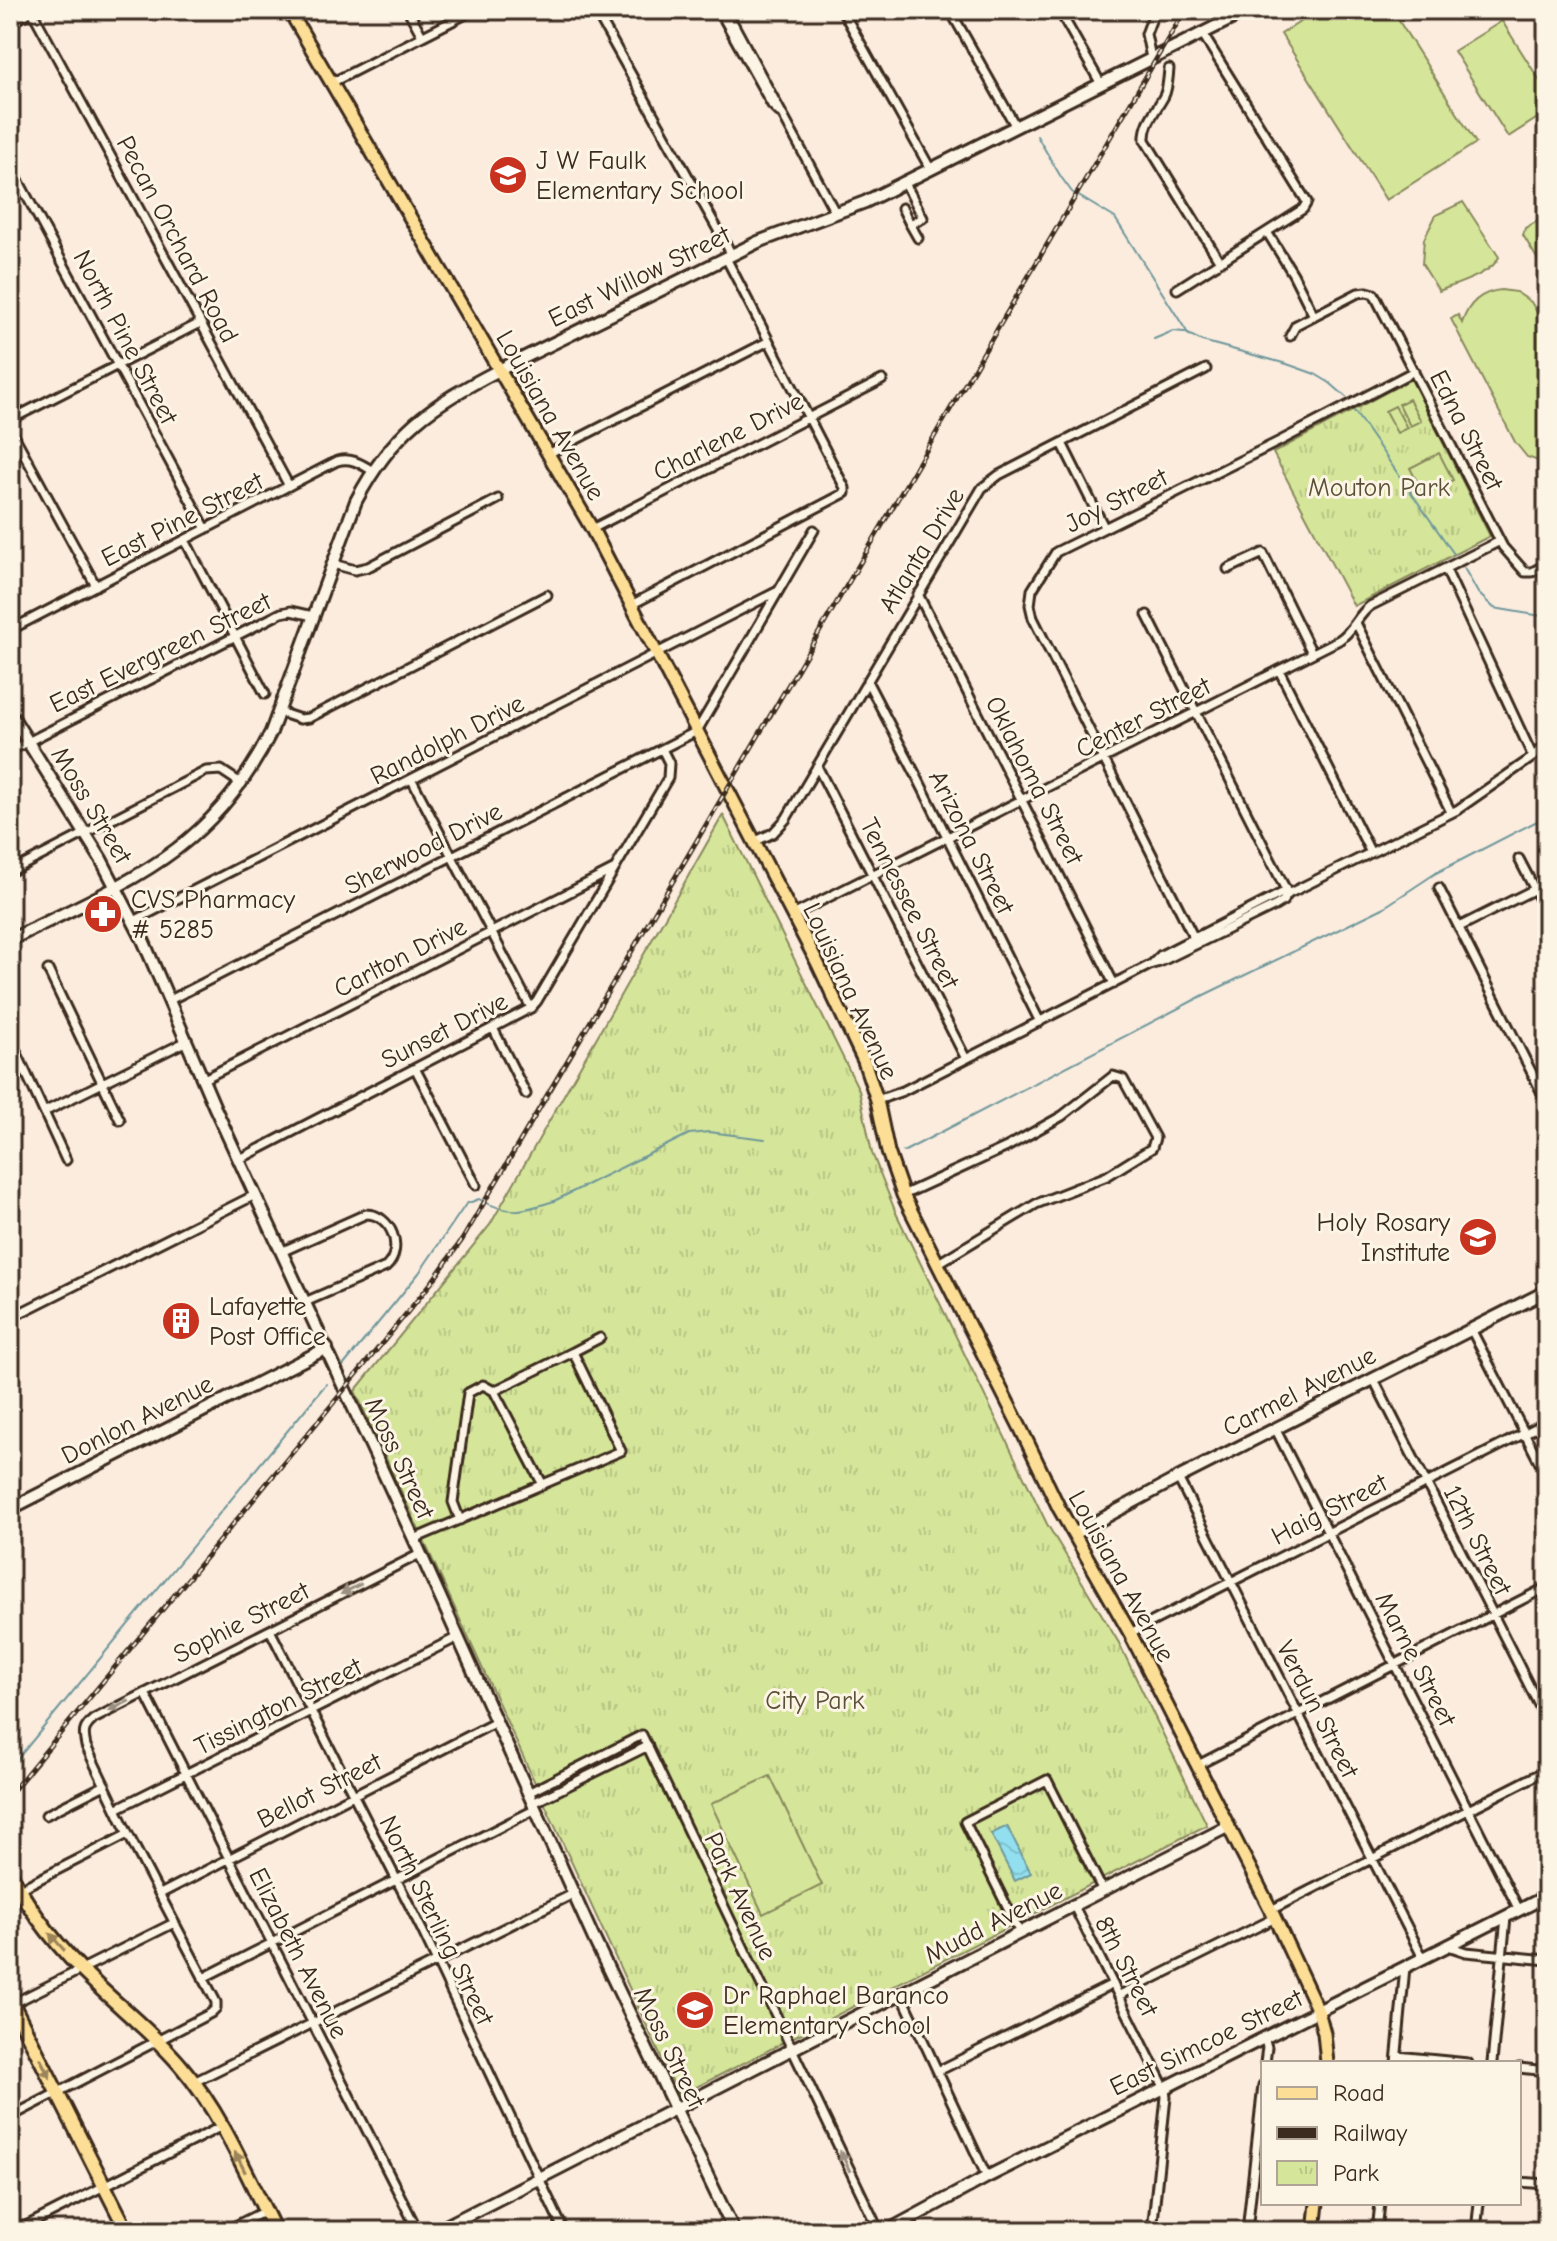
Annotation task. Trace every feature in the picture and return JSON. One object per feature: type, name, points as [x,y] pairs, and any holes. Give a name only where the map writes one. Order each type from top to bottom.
[{"type":"highway","points":[[10,1873],[14,1892],[32,1913],[82,1969],[158,2042],[194,2082],[222,2126],[275,2231]]},
{"type":"highway","points":[[11,2003],[127,2231]]},
{"type":"main road","name":"Louisiana Avenue","points":[[289,10],[592,529],[756,841],[864,1061],[903,1195],[1059,1508],[1130,1633],[1273,1914],[1318,2011],[1327,2061]]},
{"type":"main road","name":"East Willow Street","points":[[10,940],[152,867],[193,837],[242,784],[264,747],[279,712],[356,501],[373,471],[397,440],[434,407],[499,370],[729,256],[780,232],[836,214],[905,183],[1249,10]]},
{"type":"main road","name":"Moss Street","points":[[10,713],[85,833],[134,921],[238,1160],[327,1348],[624,2004],[734,2231]]},
{"type":"main road","name":"Carmel Avenue","points":[[1074,1534],[1275,1428],[1547,1291]]},
{"type":"main road","name":"Donlon Avenue","points":[[10,1509],[327,1348]]},
{"type":"main road","name":"Mudd Avenue","points":[[436,2231],[1229,1826]]},
{"type":"main road","name":"East Simcoe Street","points":[[887,2231],[987,2177],[1547,1896]]},
{"type":"main road","points":[[1314,2231],[1317,2205]]},
{"type":"street","points":[[10,23],[33,10]]},
{"type":"street","name":"Pecan Orchard Road","points":[[33,10],[289,486]]},
{"type":"street","points":[[408,10],[422,36]]},
{"type":"street","points":[[331,83],[474,10]]},
{"type":"street","points":[[595,10],[729,256],[845,488],[845,493],[631,605]]},
{"type":"street","points":[[719,10],[772,105],[781,114]]},
{"type":"street","points":[[726,10],[836,214]]},
{"type":"street","points":[[842,10],[931,170]]},
{"type":"street","points":[[950,10],[1016,127]]},
{"type":"street","points":[[1059,10],[1101,84]]},
{"type":"street","points":[[1151,58],[1146,34],[1155,10]]},
{"type":"street","points":[[1177,289],[1303,209],[1307,202],[1202,33]]},
{"type":"street","points":[[1169,69],[1166,89],[1148,123],[1145,140],[1220,262]]},
{"type":"street","name":"North Pine Street","points":[[10,165],[206,529]]},
{"type":"street","points":[[905,183],[923,218],[910,224]]},
{"type":"street","points":[[902,208],[918,238]]},
{"type":"street","points":[[1267,232],[1314,316],[1296,325],[1290,336]]},
{"type":"street","name":"Edna Street","points":[[1314,316],[1358,293],[1371,293],[1377,298],[1500,541],[1522,571],[1528,573],[1547,564]]},
{"type":"street","points":[[10,420],[200,323]]},
{"type":"street","points":[[548,454],[769,341]]},
{"type":"street","name":"Atlanta Drive","points":[[756,841],[782,825],[982,488],[999,475],[1206,369]]},
{"type":"street","name":"Joy Street","points":[[1196,941],[1033,618],[1030,597],[1053,555],[1414,371]]},
{"type":"street","name":"Charlene Drive","points":[[592,529],[882,380]]},
{"type":"street","points":[[10,428],[96,586]]},
{"type":"street","points":[[1062,443],[1104,527]]},
{"type":"street","name":"East Pine Street","points":[[10,630],[342,460],[356,461],[373,471]]},
{"type":"street","points":[[333,564],[355,570],[368,567],[498,499]]},
{"type":"street","points":[[697,731],[814,530]]},
{"type":"street","points":[[185,540],[265,694]]},
{"type":"street","name":"Center Street","points":[[793,915],[1347,635],[1370,606],[1500,541]]},
{"type":"street","points":[[1228,569],[1263,553],[1312,653]]},
{"type":"street","points":[[1446,570],[1533,757]]},
{"type":"street","name":"Randolph Drive","points":[[134,921],[777,592]]},
{"type":"street","name":"Oklahoma Street","points":[[918,594],[1114,984]]},
{"type":"street","points":[[279,712],[300,719],[309,718],[547,595]]},
{"type":"street","name":"East Evergreen Street","points":[[10,751],[235,635],[289,611],[313,616]]},
{"type":"street","points":[[1147,615],[1288,894]]},
{"type":"street","points":[[1356,623],[1451,812]]},
{"type":"street","points":[[1279,670],[1371,853]]},
{"type":"street","name":"Arizona Street","points":[[867,681],[1040,1022]]},
{"type":"street","name":"Sherwood Drive","points":[[168,1001],[697,731]]},
{"type":"street","points":[[877,1100],[903,1091],[1196,941],[1275,906],[1288,894],[1451,812],[1533,757],[1547,743]]},
{"type":"street","name":"Sunset Drive","points":[[238,1160],[531,1008],[668,778],[669,763],[662,749]]},
{"type":"street","name":"Tennessee Street","points":[[817,766],[966,1059]]},
{"type":"street","points":[[10,872],[210,770],[224,771],[242,784]]},
{"type":"street","points":[[412,780],[531,1008]]},
{"type":"street","points":[[1519,859],[1547,913]]},
{"type":"street","name":"Carlton Drive","points":[[202,1080],[616,869]]},
{"type":"street","points":[[1459,927],[1547,883]]},
{"type":"street","points":[[1439,888],[1547,1103]]},
{"type":"street","points":[[48,970],[120,1120]]},
{"type":"street","points":[[493,1028],[526,1094]]},
{"type":"street","points":[[10,1038],[66,1160]]},
{"type":"street","points":[[44,1112],[185,1042]]},
{"type":"street","points":[[415,1068],[476,1185]]},
{"type":"street","points":[[903,1195],[1021,1140],[1062,1116],[1113,1076],[1123,1079],[1156,1142],[1152,1148],[1107,1176],[1036,1204],[937,1264]]},
{"type":"street","points":[[10,1318],[255,1195]]},
{"type":"street","points":[[281,1252],[366,1214],[376,1215],[387,1224],[396,1246],[395,1255],[386,1267],[305,1302]]},
{"type":"street","points":[[1471,1329],[1547,1477]]},
{"type":"street","points":[[494,1391],[600,1338]]},
{"type":"street","points":[[414,1539],[621,1451],[573,1352]]},
{"type":"street","name":"12th Street","points":[[1373,1378],[1547,1721]]},
{"type":"street","points":[[460,1520],[453,1502],[468,1393],[483,1385],[494,1391],[543,1485]]},
{"type":"street","name":"Haig Street","points":[[1130,1633],[1547,1422]]},
{"type":"street","name":"Marne Street","points":[[1275,1428],[1519,1910]]},
{"type":"street","name":"Verdun Street","points":[[1178,1478],[1423,1958]]},
{"type":"street","name":"Sophie Street","points":[[105,1785],[86,1746],[83,1731],[94,1719],[420,1554]]},
{"type":"street","points":[[1198,1765],[1547,1587]]},
{"type":"street","name":"North Sterling Street","points":[[270,1630],[396,1880],[564,2231]]},
{"type":"street","name":"Tissington Street","points":[[116,1809],[458,1637]]},
{"type":"street","name":"Elizabeth Avenue","points":[[145,1693],[418,2231]]},
{"type":"street","name":"Bellot Street","points":[[160,1894],[496,1722]]},
{"type":"street","name":"Park Avenue","points":[[533,1802],[648,1746],[879,2231]]},
{"type":"street","points":[[1120,1995],[1372,1859],[1547,1770]]},
{"type":"street","points":[[1020,1933],[965,1822],[1047,1780],[1103,1891]]},
{"type":"street","points":[[10,2117],[158,2042],[215,2010],[216,2002],[105,1785],[46,1815]]},
{"type":"street","points":[[203,1978],[396,1880],[533,1802]]},
{"type":"street","points":[[14,1892],[128,1834]]},
{"type":"street","points":[[194,2082],[575,1893]]},
{"type":"street","name":"8th Street","points":[[1074,1906],[1165,2087],[1152,2231]]},
{"type":"street","points":[[1492,2061],[1506,1917]]},
{"type":"street","points":[[11,2003],[174,1923]]},
{"type":"street","points":[[1448,1946],[1466,1952],[1547,1960]]},
{"type":"street","points":[[1405,1967],[1397,2060],[1421,2061]]},
{"type":"street","points":[[938,2071],[1113,1984]]},
{"type":"street","points":[[901,1993],[987,2177]]},
{"type":"street","points":[[1264,2037],[1267,2047],[1265,2061]]},
{"type":"street","points":[[1521,2068],[1547,2071]]},
{"type":"street","points":[[1247,2231],[1261,2103]]},
{"type":"street","points":[[16,2231],[222,2126]]},
{"type":"street","points":[[1521,2182],[1547,2184]]},
{"type":"street","points":[[1377,2231],[1380,2205]]},
{"type":"street","points":[[1476,2231],[1479,2205]]},
{"type":"street","points":[[225,2231],[265,2211]]},
{"type":"green space","points":[[1319,10],[1392,10],[1476,143],[1386,200],[1281,34]]},
{"type":"green space","points":[[1502,21],[1547,92],[1547,112],[1508,137],[1454,51]]},
{"type":"green space","points":[[1463,202],[1499,257],[1481,273],[1439,291],[1422,264],[1424,239],[1436,215]]},
{"type":"green space","points":[[1547,216],[1547,275],[1523,235],[1525,228]]},
{"type":"green space","points":[[1501,290],[1516,292],[1531,302],[1547,329],[1547,464],[1527,457],[1515,442],[1451,319],[1458,315],[1462,323],[1476,300],[1487,293]]},
{"type":"green space","name":"Mouton Park","points":[[1411,379],[1490,536],[1354,606],[1273,453]]},
{"type":"green space","points":[[1409,399],[1421,421],[1410,426],[1399,404]]},
{"type":"green space","points":[[1395,406],[1407,428],[1397,433],[1385,411]]},
{"type":"green space","points":[[1439,453],[1453,480],[1424,495],[1410,468]]},
{"type":"green space","name":"City Park","points":[[723,815],[859,1090],[872,1153],[896,1213],[1047,1524],[1119,1643],[1207,1825],[679,2096],[355,1391],[490,1225]]},
{"type":"green space","points":[[770,1776],[822,1885],[763,1914],[711,1804]]},
{"type":"water","points":[[1007,1826],[1031,1873],[1015,1881],[991,1834]]},
{"type":"waterway","points":[[1037,136],[1072,192],[1115,218],[1189,335]]},
{"type":"waterway","points":[[1154,339],[1173,331],[1184,332],[1202,341],[1315,374],[1346,397]]},
{"type":"waterway","points":[[1354,411],[1454,554]]},
{"type":"waterway","points":[[1464,568],[1478,593],[1494,608],[1547,617]]},
{"type":"waterway","points":[[903,1152],[1202,996],[1383,908],[1436,873],[1547,816]]},
{"type":"waterway","points":[[343,1366],[419,1273],[466,1204],[479,1199],[499,1208],[516,1210],[554,1201],[689,1134],[709,1132],[765,1139]]},
{"type":"waterway","points":[[10,1768],[326,1384]]},
{"type":"railway","points":[[10,1794],[344,1390],[462,1240],[1185,10]]},
{"type":"place","name":"J W Faulk Elementary School","points":[[508,175]]},
{"type":"place","name":"CVS Pharmacy # 5285","points":[[103,914]]},
{"type":"place","name":"Holy Rosary Institute","points":[[1478,1237]]},
{"type":"place","name":"Lafayette Post Office","points":[[181,1321]]},
{"type":"place","name":"Dr Raphael Baranco Elementary School","points":[[695,2010]]}]
